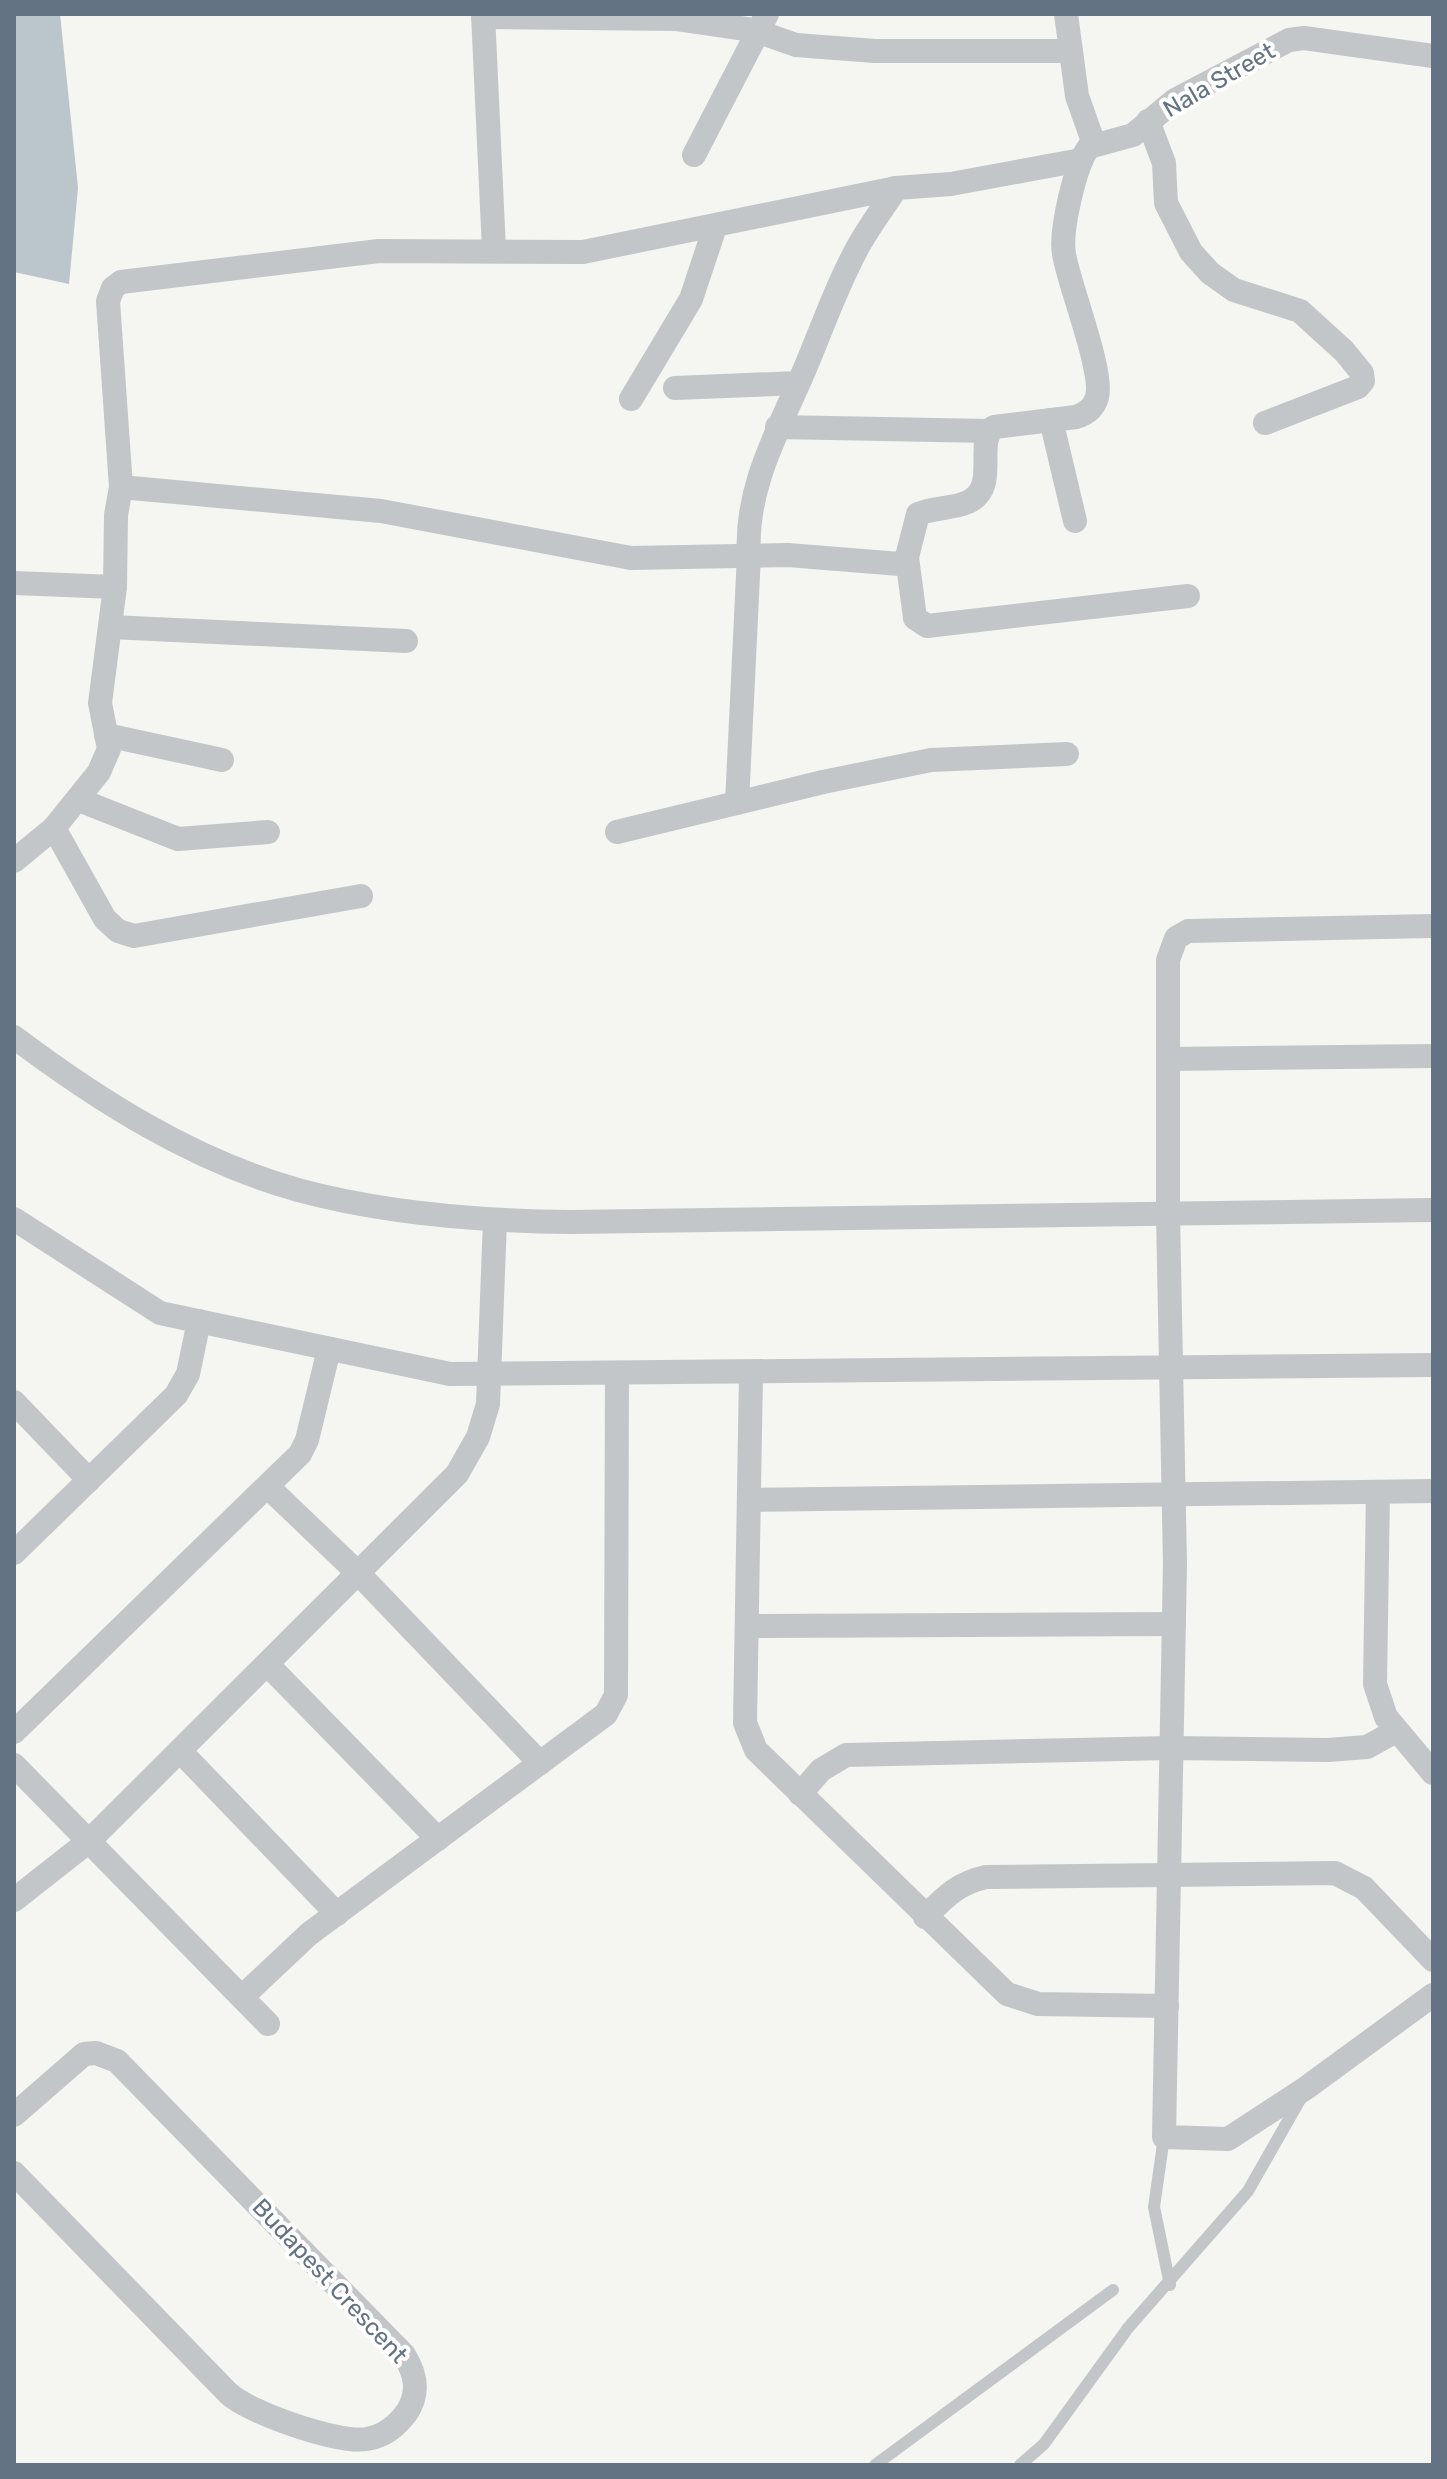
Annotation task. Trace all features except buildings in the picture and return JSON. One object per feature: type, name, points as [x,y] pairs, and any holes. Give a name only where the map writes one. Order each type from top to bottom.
[{"type":"street","points":[[777,427],[989,431],[1014,422],[1086,414],[1095,402],[1098,391],[1063,251],[1067,217],[1088,152],[1066,14]]},
{"type":"street","points":[[494,250],[483,15],[762,23],[796,45],[875,51],[1070,51]]},
{"type":"street","points":[[694,155],[762,23]]},
{"type":"street","name":"Nala Street","points":[[14,861],[54,828],[79,800],[107,760],[100,703],[115,587],[116,515],[121,487],[108,301],[113,288],[121,282],[365,253],[494,250],[583,252],[896,188],[980,180],[1088,152],[1133,135],[1175,100],[1289,40],[1304,38],[1433,56]]},
{"type":"street","points":[[1148,121],[1164,163],[1166,203],[1191,252],[1210,273],[1234,290],[1300,311],[1344,351],[1362,373],[1363,381],[1358,387],[1265,423]]},
{"type":"street","points":[[737,803],[748,526],[755,488],[777,427],[860,243],[896,188]]},
{"type":"street","points":[[631,399],[691,299],[715,227]]},
{"type":"street","points":[[675,388],[798,383]]},
{"type":"street","points":[[1051,420],[1075,521]]},
{"type":"street","points":[[989,431],[987,473],[980,491],[968,502],[918,514],[907,557],[915,618],[927,626],[1188,596]]},
{"type":"street","points":[[121,487],[381,511],[631,558],[788,555],[900,564],[907,557]]},
{"type":"street","points":[[14,583],[115,587]]},
{"type":"street","points":[[111,627],[406,641]]},
{"type":"street","points":[[106,735],[222,760]]},
{"type":"street","points":[[617,832],[931,760],[1067,754]]},
{"type":"street","points":[[79,800],[178,839],[268,832]]},
{"type":"street","points":[[54,828],[105,919],[118,931],[134,936],[361,896]]},
{"type":"street","points":[[1433,926],[1188,931],[1176,938],[1168,960],[1174,1624],[1164,2137],[1228,2139],[1306,2088],[1433,1995]]},
{"type":"street","points":[[14,1037],[73,1082],[218,1161],[298,1190],[369,1204],[495,1220],[571,1222],[1433,1210]]},
{"type":"street","points":[[1168,1059],[1433,1056]]},
{"type":"street","points":[[14,1219],[160,1313],[450,1374],[1433,1365]]},
{"type":"street","points":[[14,1900],[89,1841],[457,1474],[478,1437],[488,1404],[495,1220]]},
{"type":"street","points":[[14,1553],[176,1395],[188,1374],[199,1321]]},
{"type":"street","points":[[14,1732],[300,1454],[307,1440],[329,1349]]},
{"type":"street","points":[[751,1373],[745,1723],[756,1750],[996,1987],[1022,2001],[1167,2006]]},
{"type":"street","points":[[242,1997],[309,1934],[606,1714],[616,1695],[617,1374]]},
{"type":"street","points":[[14,1402],[89,1480]]},
{"type":"street","points":[[268,1487],[359,1574],[540,1763]]},
{"type":"street","points":[[749,1500],[1433,1491]]},
{"type":"street","points":[[1378,1492],[1375,1684],[1386,1717],[1433,1773]]},
{"type":"street","points":[[747,1626],[1174,1624]]},
{"type":"street","points":[[268,1665],[438,1839]]},
{"type":"street","points":[[800,1794],[832,1760],[846,1755],[1171,1748],[1328,1750],[1367,1747],[1396,1731]]},
{"type":"street","points":[[181,1752],[337,1914]]},
{"type":"street","points":[[14,1765],[268,2024]]},
{"type":"street","points":[[925,1917],[954,1888],[966,1881],[986,1877],[1335,1873],[1364,1888],[1433,1960]]},
{"type":"street","name":"Budapest Crescent","points":[[14,2115],[84,2054],[96,2053],[117,2061],[404,2355],[412,2368],[417,2392],[400,2423],[385,2433],[354,2440],[249,2409],[228,2393],[14,2173]]},
{"type":"lane","points":[[1020,2465],[1044,2444],[1128,2328],[1170,2285],[1248,2191],[1306,2088]]},
{"type":"lane","points":[[1164,2137],[1154,2207],[1170,2285]]},
{"type":"lane","points":[[875,2465],[1113,2290]]},
{"type":"shaded area","points":[[14,14],[60,14],[78,188],[69,284],[14,272]]}]
